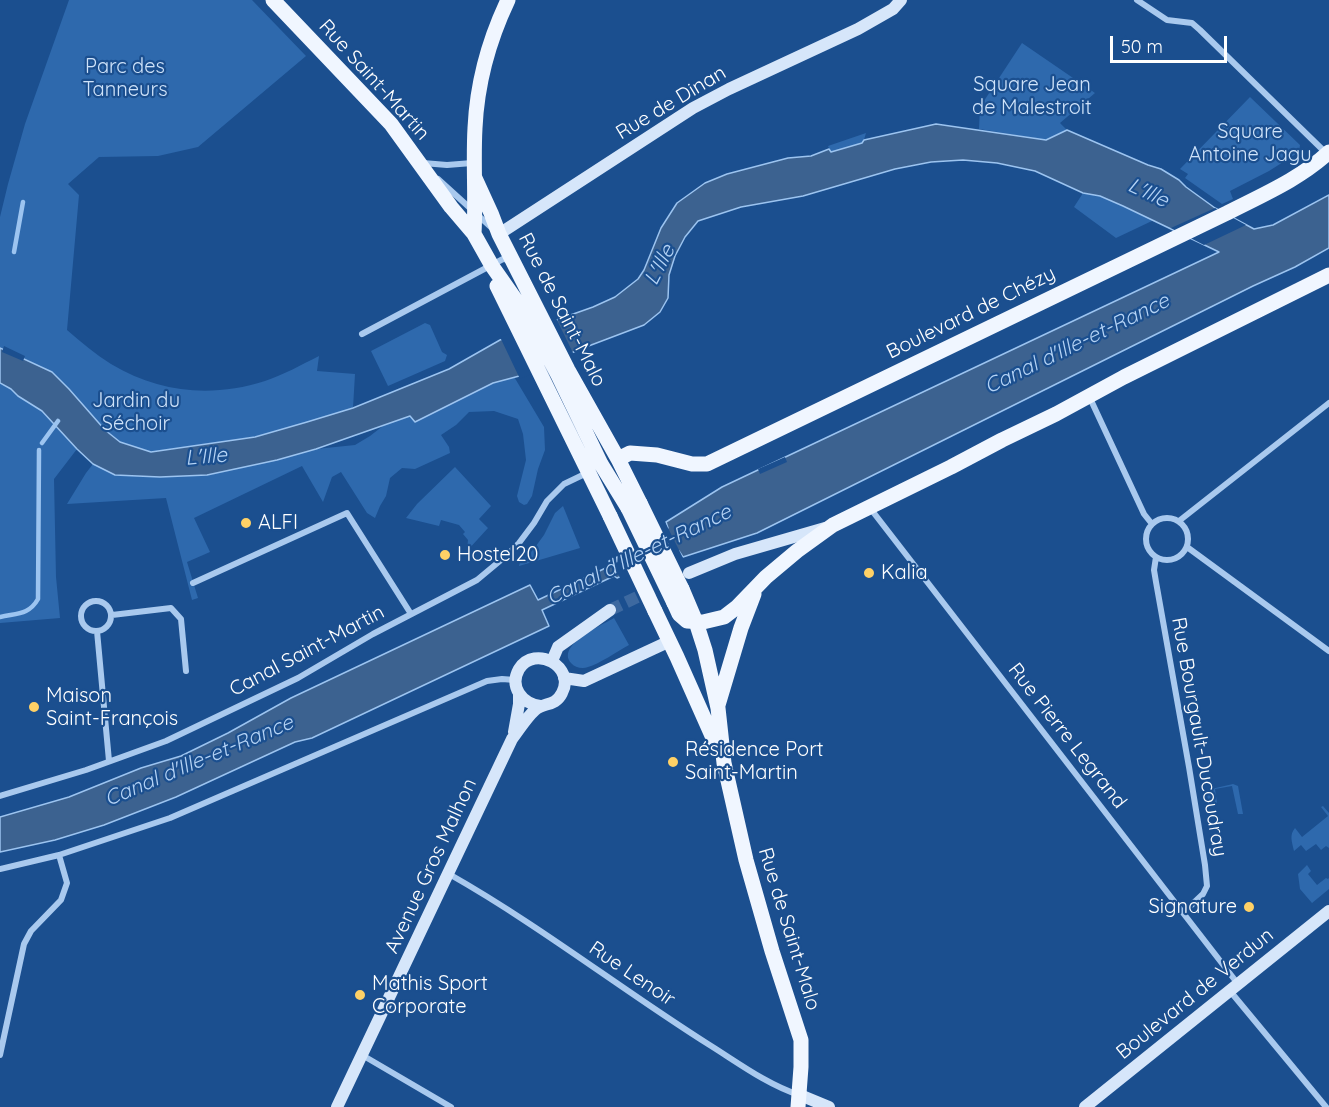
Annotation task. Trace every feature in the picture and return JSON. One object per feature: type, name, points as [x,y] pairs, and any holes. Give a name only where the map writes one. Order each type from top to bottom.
[{"type":"main road","name":"Rue Saint-Martin","points":[[273,0],[391,124],[451,207],[474,234]]},
{"type":"main road","name":"Rue de Saint-Malo","points":[[508,0],[490,44],[478,99],[475,127],[474,234],[492,266],[525,312],[556,375],[605,483],[602,499],[670,641],[724,763]]},
{"type":"main road","name":"Boulevard de Chézy","points":[[618,459],[630,453],[657,455],[692,464],[707,464],[1184,235],[1278,187],[1328,153]]},
{"type":"main road","name":"Rue de Saint-Malo","points":[[475,170],[496,238],[512,261],[525,312]]},
{"type":"main road","points":[[696,622],[712,621],[724,617],[797,551],[833,525],[1329,275]]},
{"type":"main road","name":"Rue de Saint-Malo","points":[[556,375],[618,459],[674,603],[687,621],[696,622]]},
{"type":"main road","name":"Rue de Saint-Malo","points":[[599,470],[618,459]]},
{"type":"main road","name":"Rue de Saint-Malo","points":[[599,470],[634,505],[682,589],[703,642],[718,708],[724,763],[746,860],[801,1040],[799,1101]]},
{"type":"main road","points":[[718,708],[752,597],[766,578]]},
{"type":"street","name":"Rue de Dinan","points":[[496,238],[693,108],[858,29],[893,9],[901,0]]},
{"type":"street","points":[[1137,0],[1167,20],[1192,23],[1328,153]]},
{"type":"street","points":[[419,163],[475,170]]},
{"type":"street","name":"Rue Saint-Martin","points":[[419,163],[475,212],[496,238]]},
{"type":"street","points":[[489,250],[492,266]]},
{"type":"street","points":[[362,334],[503,259],[512,261]]},
{"type":"street","points":[[1089,396],[1144,514],[1152,524],[1156,520],[1168,518],[1179,521],[1188,533],[1189,540],[1183,554],[1170,561],[1156,557]]},
{"type":"street","points":[[1179,521],[1329,402]]},
{"type":"street","name":"Canal Saint-Martin","points":[[0,796],[86,770],[166,741],[298,678],[373,634],[477,580],[519,543],[547,501],[564,484],[599,470]]},
{"type":"street","name":"Rue Pierre Legrand","points":[[869,507],[1183,913],[1234,988],[1326,1107]]},
{"type":"street","points":[[194,583],[347,513],[411,614]]},
{"type":"street","name":"Rue Bourgault-Ducoudray","points":[[1152,524],[1148,529],[1146,542],[1156,557],[1155,582],[1189,767],[1207,886],[1203,894],[1183,913]]},
{"type":"street","points":[[689,573],[735,554],[833,525]]},
{"type":"street","points":[[1187,548],[1329,651]]},
{"type":"street","points":[[95,600],[107,604],[112,615],[107,626],[98,631],[86,627],[81,617],[85,605],[95,600]]},
{"type":"street","points":[[112,615],[171,608],[181,619],[186,671]]},
{"type":"street","points":[[552,661],[558,647],[610,610]]},
{"type":"street","points":[[98,631],[109,761]]},
{"type":"street","points":[[564,678],[584,681],[670,641]]},
{"type":"street","points":[[536,658],[544,658],[558,665],[564,678],[562,693],[557,699],[540,706],[524,701],[519,694],[516,680],[522,666],[528,660],[536,658]]},
{"type":"street","points":[[0,869],[59,855],[170,818],[487,681],[516,680]]},
{"type":"street","name":"Avenue Gros Malhon","points":[[337,1107],[512,739],[517,721],[519,694]]},
{"type":"street","name":"Avenue Gros Malhon","points":[[512,739],[540,706]]},
{"type":"street","points":[[0,1055],[24,944],[31,931],[61,900],[67,883],[59,855]]},
{"type":"street","name":"Rue Lenoir","points":[[449,873],[512,912],[686,1030],[799,1101]]},
{"type":"street","name":"Boulevard de Verdun","points":[[1085,1107],[1329,911]]},
{"type":"street","points":[[362,1055],[452,1107]]},
{"type":"street","points":[[799,1101],[829,1107]]},
{"type":"green space","name":"Parc des Tanneurs","points":[[69,0],[252,0],[306,56],[198,147],[158,156],[99,157],[68,184],[79,195],[67,330],[99,356],[129,374],[167,387],[186,390],[225,390],[265,381],[319,356],[317,371],[355,374],[353,408],[255,437],[151,452],[120,442],[105,430],[52,372],[0,347],[0,217],[25,124]]},
{"type":"green space","name":"Square Jean de Malestroit","points":[[1022,43],[1095,93],[1060,123],[1067,130],[1047,140],[979,129],[980,107]]},
{"type":"green space","name":"Square Antoine Jagu","points":[[1250,97],[1300,145],[1299,152],[1230,191],[1233,199],[1222,204],[1185,178],[1188,174],[1180,169]]},
{"type":"green space","points":[[866,133],[863,143],[831,152],[828,146]]},
{"type":"green space","points":[[1083,193],[1100,196],[1154,220],[1116,238],[1074,207]]},
{"type":"green space","points":[[425,323],[430,325],[442,352],[447,355],[445,361],[388,386],[371,351]]},
{"type":"green space","points":[[513,375],[544,427],[545,450],[532,496],[524,505],[519,502],[517,496],[526,460],[523,434],[518,419],[494,411],[469,412],[441,435],[450,453],[415,469],[402,468],[390,478],[386,496],[375,518],[367,513],[341,472],[332,477],[323,502],[302,466],[194,518],[210,552],[187,562],[198,598],[192,600],[166,498],[67,504],[93,464],[115,475],[160,477],[207,475],[316,449],[355,445],[397,415]]},
{"type":"green space","points":[[0,383],[42,411],[77,449],[54,479],[56,577],[60,618],[0,623]]},
{"type":"green space","points":[[455,467],[491,506],[479,519],[488,528],[467,551],[468,540],[459,525],[441,520],[439,526],[406,518]]},
{"type":"green space","points":[[563,506],[580,548],[519,566],[544,535],[555,513]]},
{"type":"green space","points":[[614,618],[629,645],[586,668],[573,665],[568,656],[575,643],[582,636]]},
{"type":"green space","points":[[1233,784],[1238,786],[1243,814],[1238,814],[1232,786],[1215,789],[1217,803],[1208,805],[1207,790]]},
{"type":"green space","points":[[1323,806],[1329,813],[1329,848],[1326,846],[1321,850],[1316,844],[1306,851],[1301,845],[1294,851],[1291,839],[1293,831],[1295,828],[1302,837],[1328,816],[1321,807]]},
{"type":"green space","points":[[1307,865],[1311,871],[1308,874],[1317,885],[1329,878],[1329,889],[1312,903],[1300,889],[1298,874]]},
{"type":"water","points":[[936,124],[1046,140],[1067,130],[1161,169],[1215,208],[1254,229],[1273,225],[1329,195],[1329,248],[1295,267],[757,533],[683,557],[679,551],[617,578],[614,576],[542,610],[549,626],[312,738],[295,742],[176,797],[104,825],[55,840],[0,852],[0,817],[69,797],[141,768],[181,756],[291,698],[530,585],[538,600],[610,566],[609,561],[668,528],[666,522],[722,487],[1219,252],[1123,206],[1100,196],[1083,193],[1035,171],[997,163],[963,160],[931,162],[895,169],[803,196],[741,207],[698,221],[685,237],[675,256],[669,275],[668,298],[660,312],[644,325],[578,350],[523,375],[493,383],[415,422],[410,416],[316,449],[207,475],[160,477],[115,475],[93,464],[42,411],[0,383],[0,348],[52,372],[105,430],[120,442],[151,452],[255,437],[353,408],[449,369],[500,340],[615,297],[638,279],[644,270],[661,228],[677,203],[705,183],[727,174],[788,158],[811,156],[829,149],[831,152],[862,143],[864,140]]},
{"type":"pier","points":[[1215,208],[1246,225],[1204,245],[1171,228]]},
{"type":"pier","points":[[556,318],[574,355],[520,379],[500,337]]},
{"type":"pier","points":[[4,346],[25,356],[23,361],[2,352]]},
{"type":"pier","points":[[785,457],[787,462],[760,474],[758,469]]},
{"type":"pier","points":[[664,520],[684,560],[681,560],[678,555],[621,580],[610,558],[665,527]]},
{"type":"waterway","points":[[14,252],[23,202]]},
{"type":"waterway","points":[[42,443],[58,421]]},
{"type":"waterway","points":[[0,617],[27,611],[38,599],[39,450]]},
{"type":"tunnel","points":[[610,610],[671,581]]},
{"type":"place","name":"ALFI","points":[[246,523]]},
{"type":"place","name":"Hostel20","points":[[445,555]]},
{"type":"place","name":"Kalia","points":[[869,573]]},
{"type":"place","name":"Maison Saint-François","points":[[34,707]]},
{"type":"place","name":"Résidence Port Saint-Martin","points":[[673,762]]},
{"type":"place","name":"Signature","points":[[1249,907]]},
{"type":"place","name":"Mathis Sport Corporate","points":[[360,995]]},
{"type":"water label","name":"L'Ille","points":[[1148,193]]},
{"type":"water label","name":"L'Ille","points":[[660,265]]},
{"type":"water label","name":"Canal d'Ille-et-Rance","points":[[1077,344]]},
{"type":"water label","name":"L'Ille","points":[[206,457]]},
{"type":"water label","name":"Canal d'Ille-et-Rance","points":[[639,555]]},
{"type":"water label","name":"Canal d'Ille-et-Rance","points":[[199,761]]},
{"type":"park label","name":"Jardin du Séchoir","points":[[136,412]]}]
